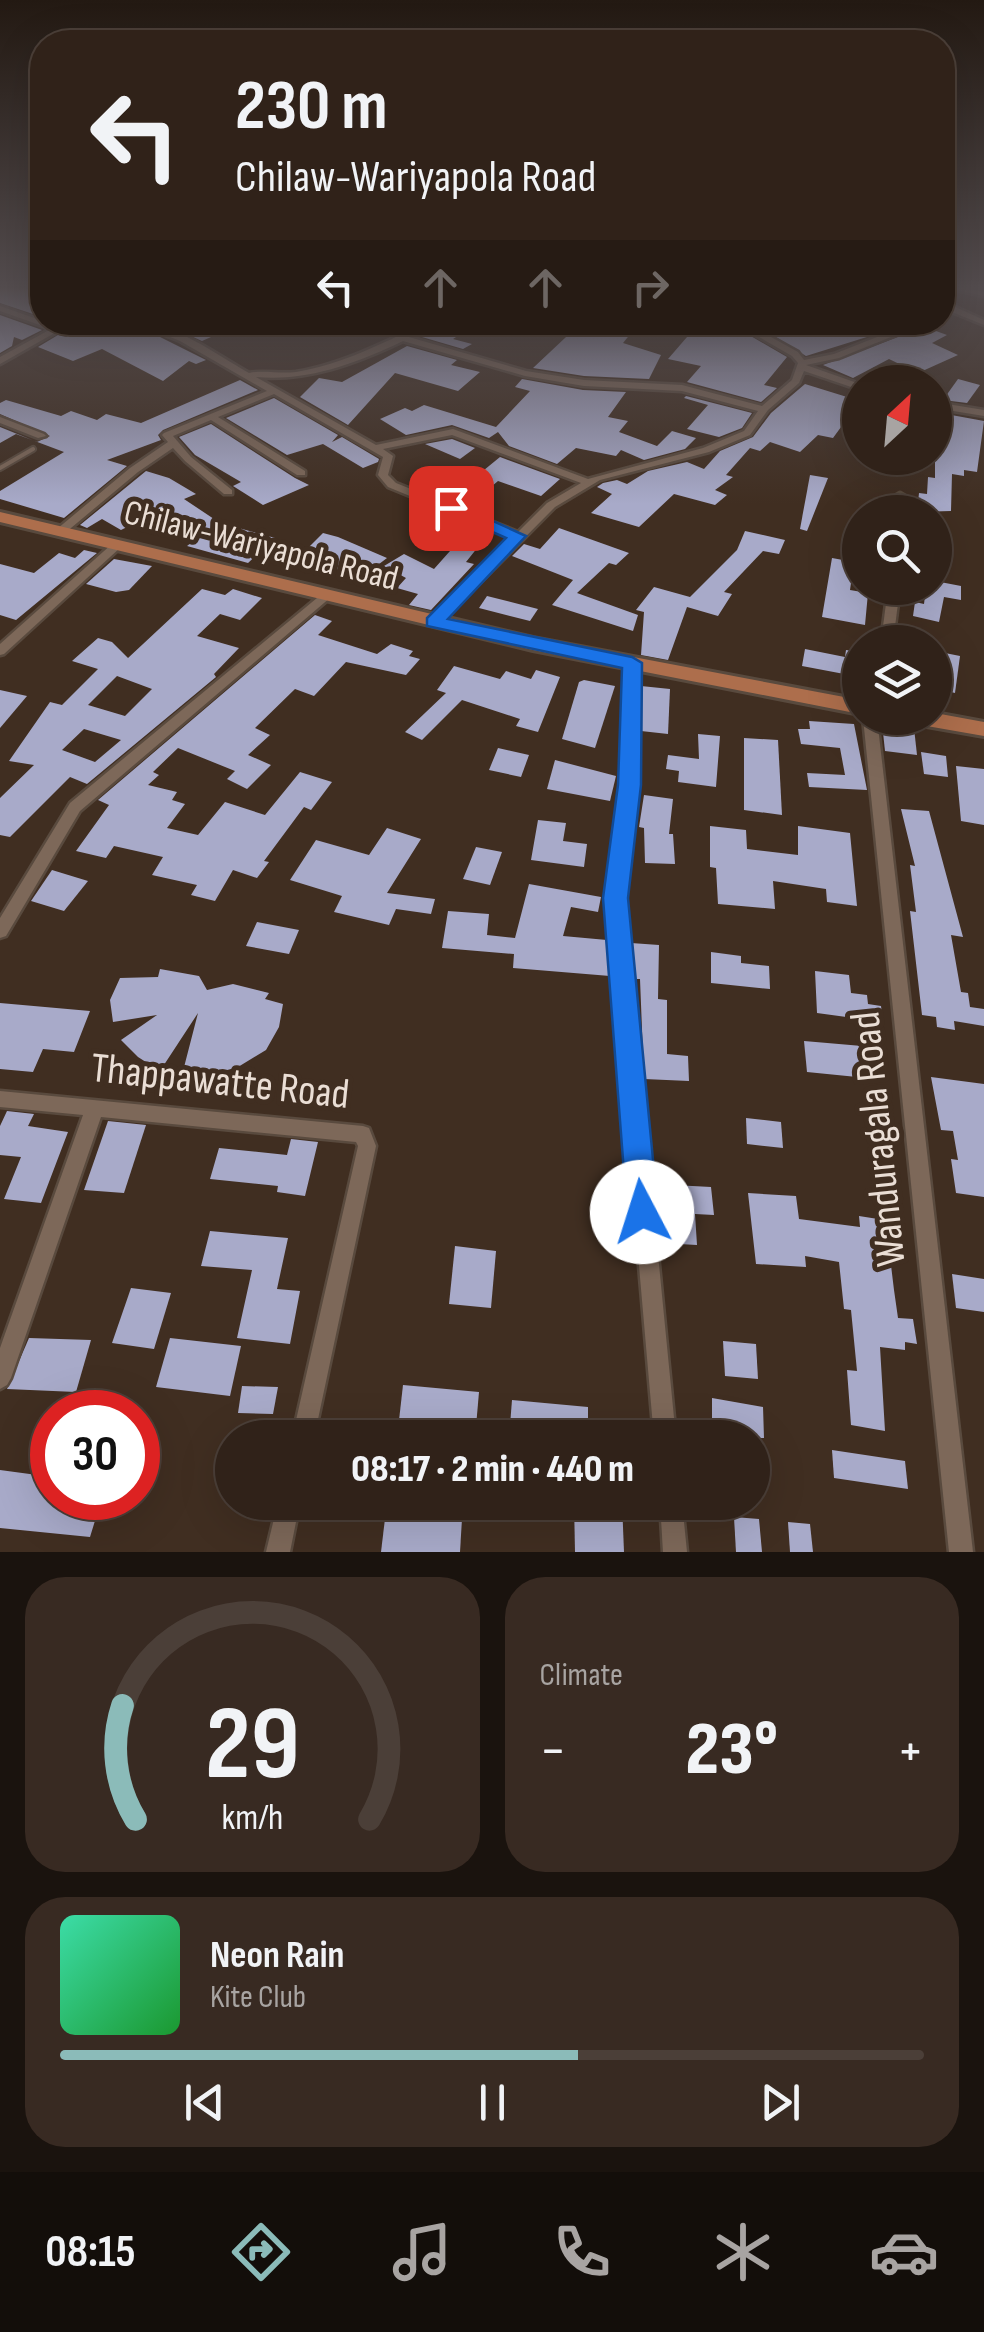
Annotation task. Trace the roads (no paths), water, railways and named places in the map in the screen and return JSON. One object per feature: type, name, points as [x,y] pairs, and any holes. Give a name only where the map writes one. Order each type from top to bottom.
[{"type":"main road","name":"Chilaw-Wariyapola Road","points":[[0,516],[434,622],[842,704]]},
{"type":"main road","points":[[952,724],[984,729]]},
{"type":"street","points":[[219,359],[388,456],[382,475],[392,485],[518,536]]},
{"type":"street","points":[[238,370],[287,378],[341,359]]},
{"type":"street","points":[[477,359],[584,382],[682,388],[763,410]]},
{"type":"street","points":[[798,359],[802,365],[842,380]]},
{"type":"street","points":[[802,365],[823,359]]},
{"type":"street","points":[[434,622],[551,505],[588,482],[706,450],[747,433],[763,410],[796,381],[802,365]]},
{"type":"street","points":[[228,492],[166,435],[274,391]]},
{"type":"street","points":[[952,408],[984,414]]},
{"type":"street","points":[[210,416],[301,472]]},
{"type":"street","points":[[0,420],[41,436]]},
{"type":"street","points":[[376,448],[453,432],[588,482]]},
{"type":"street","points":[[61,532],[134,470],[174,444]]},
{"type":"street","points":[[0,651],[117,544]]},
{"type":"street","points":[[0,932],[75,808],[326,595]]},
{"type":"street","points":[[632,663],[630,785],[615,898],[663,1420]]},
{"type":"street","name":"Wanduragala Road","points":[[872,735],[961,1552]]},
{"type":"street","name":"Thappawatte Road","points":[[0,1099],[363,1134],[367,1146],[307,1420]]},
{"type":"street","points":[[0,1378],[95,1108]]},
{"type":"street","points":[[278,1552],[285,1520]]},
{"type":"street","points":[[671,1520],[674,1552]]},
{"type":"lane","points":[[0,468],[33,449]]}]
